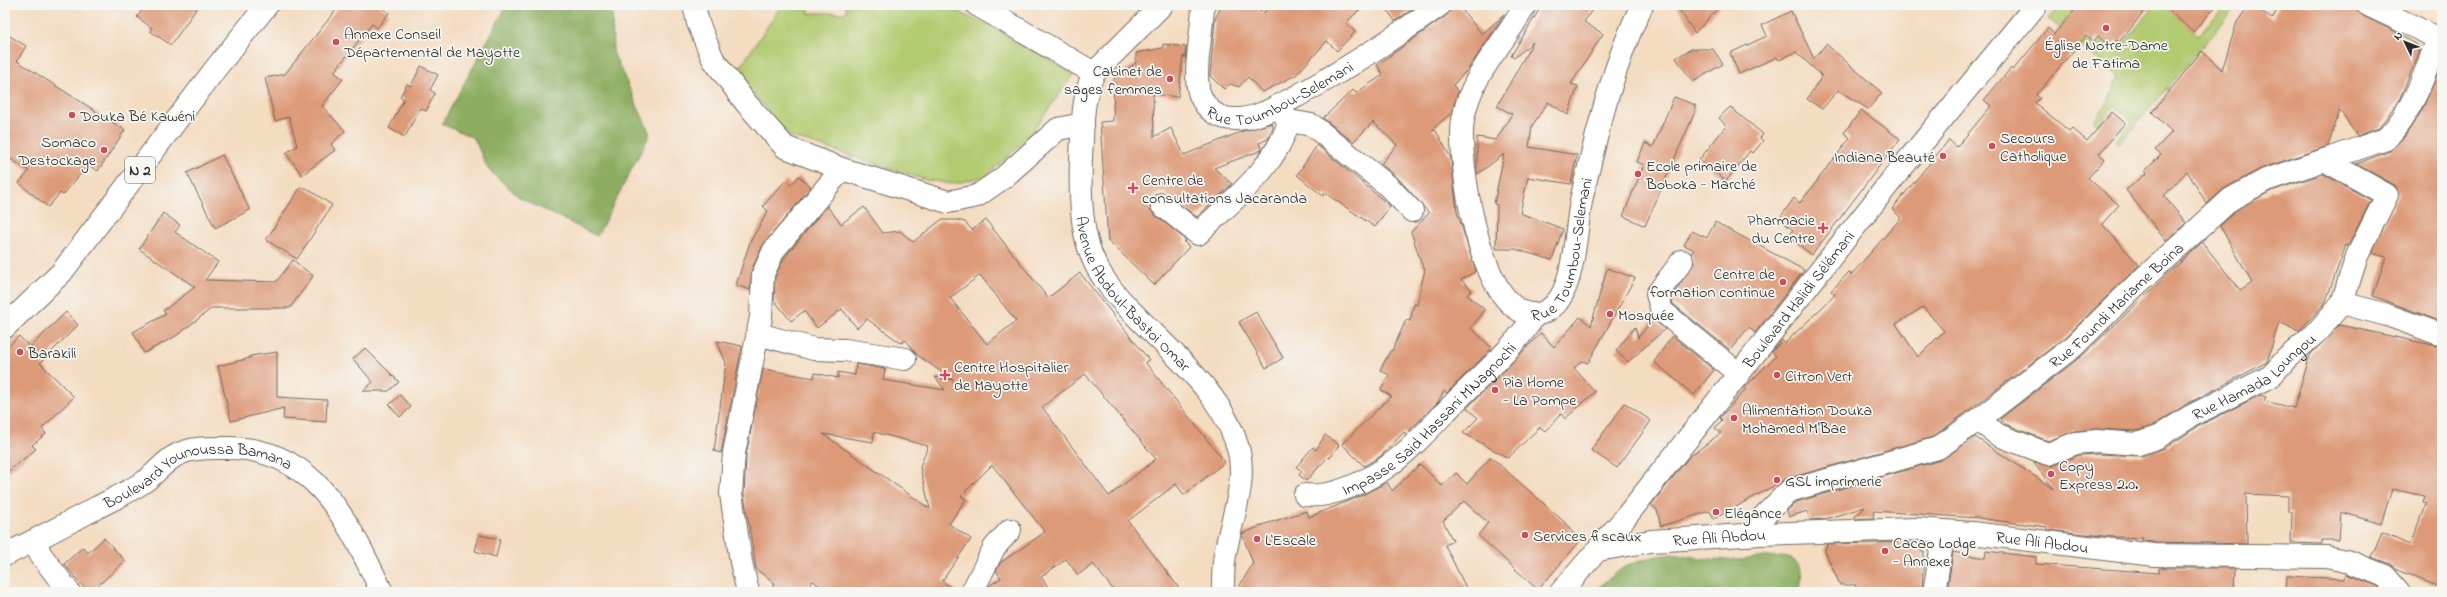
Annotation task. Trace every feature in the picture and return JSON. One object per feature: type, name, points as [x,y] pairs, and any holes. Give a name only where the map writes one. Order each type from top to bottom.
[{"type":"street","name":"N 2","points":[[5,327],[62,272],[216,68],[267,5]]},
{"type":"street","points":[[694,5],[698,23],[713,59],[746,103],[785,147],[842,169],[948,202],[977,196],[1003,178],[1058,129],[1083,124]]},
{"type":"street","points":[[976,5],[1094,72]]},
{"type":"street","name":"Avenue Abdoul-Bastoi Omar","points":[[1162,5],[1094,72],[1087,91],[1083,124],[1082,203],[1088,246],[1102,278],[1122,302],[1202,383],[1228,422],[1239,453],[1240,481],[1224,562],[1223,592]]},
{"type":"street","name":"Rue Toumbou-Selemani","points":[[1203,5],[1198,63],[1198,89],[1205,105],[1223,118],[1237,119],[1258,115],[1283,114],[1440,5]]},
{"type":"street","name":"Rue Toumbou-Selemani","points":[[1526,5],[1472,87],[1464,112],[1462,139],[1466,184],[1473,220],[1488,266],[1496,285],[1509,302],[1518,310],[1535,314],[1543,313],[1555,305],[1561,297],[1567,282],[1582,197],[1610,90],[1622,48],[1642,5]]},
{"type":"street","name":"Boulevard Halidi Sélémani","points":[[1561,592],[1625,518],[1895,176],[2036,5]]},
{"type":"street","points":[[2368,5],[2440,39]]},
{"type":"street","name":"Rue Foundi Mariame Boina","points":[[1760,534],[1763,517],[1789,491],[1938,448],[1978,420],[2074,346],[2135,286],[2231,200],[2266,180],[2386,139],[2400,125],[2420,88],[2440,39]]},
{"type":"street","points":[[1162,205],[1198,234],[1262,170],[1286,133],[1283,114],[1312,125],[1383,182],[1412,211]]},
{"type":"street","name":"Rue Hamada Loungou","points":[[1978,420],[1998,435],[2048,454],[2076,443],[2097,441],[2138,444],[2158,437],[2190,416],[2271,376],[2287,358],[2316,333],[2342,303],[2357,256],[2387,195],[2324,160]]},
{"type":"street","points":[[748,592],[732,494],[734,453],[761,317],[762,274],[766,263],[785,236],[842,169]]},
{"type":"street","points":[[1682,261],[1658,294],[1662,312],[1739,374]]},
{"type":"street","points":[[2342,303],[2387,315],[2442,335]]},
{"type":"street","name":"Impasse Said Hassani M'Nagnochi","points":[[1305,495],[1318,497],[1350,487],[1384,469],[1413,444],[1500,358],[1526,330],[1535,314]]},
{"type":"street","points":[[758,334],[814,349],[845,350],[905,359]]},
{"type":"street","name":"Boulevard Younoussa Bamana","points":[[5,555],[142,483],[177,455],[201,448],[240,448],[262,451],[281,458],[313,480],[341,514],[353,532],[382,592]]},
{"type":"street","name":"Rue Ali Abdou","points":[[1625,518],[1651,541]]},
{"type":"street","name":"Rue Ali Abdou","points":[[1598,550],[1651,541],[1760,534],[1916,529],[1972,533],[2154,555],[2327,557],[2350,562],[2385,576],[2399,592]]},
{"type":"street","points":[[972,592],[994,548],[1010,530]]},
{"type":"street","points":[[1934,592],[1944,532]]},
{"type":"street","points":[[34,541],[41,555],[69,592]]},
{"type":"green space","points":[[507,5],[612,5],[613,52],[650,134],[597,236],[520,198],[488,169],[474,138],[442,124]]},
{"type":"green space","points":[[782,5],[808,5],[809,13],[846,13],[846,5],[944,5],[991,27],[1074,74],[1027,139],[986,176],[952,184],[926,180],[789,136],[736,73]]},
{"type":"green space","points":[[2061,5],[2072,5],[2075,8],[2069,15],[2081,25],[2076,30],[2095,47],[2101,41],[2112,50],[2117,44],[2121,46],[2151,10],[2146,5],[2163,5],[2199,35],[2227,5],[2233,10],[2120,144],[2116,141],[2132,122],[2115,105],[2098,125],[2093,121],[2104,108],[2120,78],[2049,19]]},
{"type":"green space","points":[[1672,554],[1726,560],[1771,557],[1792,559],[1799,565],[1801,576],[1799,592],[1594,592],[1612,576],[1629,565],[1649,558]]},
{"type":"building","points":[[146,5],[199,5],[171,45],[150,31],[152,28],[137,17]]},
{"type":"building","points":[[340,5],[379,5],[389,13],[377,28],[372,24],[334,72],[343,79],[322,106],[345,131],[331,144],[335,150],[302,175],[286,153],[297,146],[289,117],[275,121],[265,78],[285,74]]},
{"type":"building","points":[[1222,5],[1247,5],[1264,13],[1268,5],[1364,5],[1346,23],[1355,32],[1337,51],[1327,41],[1296,75],[1262,92],[1248,77],[1239,87],[1230,84],[1224,89],[1210,76],[1215,19]]},
{"type":"building","points":[[1384,5],[1418,5],[1395,21]]},
{"type":"building","points":[[1452,5],[1458,5],[1482,34],[1504,15],[1469,68],[1453,85],[1458,92],[1452,112],[1432,130],[1436,131],[1451,158],[1457,212],[1476,271],[1461,280],[1472,290],[1467,295],[1485,310],[1471,328],[1492,348],[1447,393],[1444,391],[1438,402],[1406,434],[1404,432],[1381,456],[1364,466],[1342,444],[1391,396],[1381,390],[1389,375],[1380,370],[1391,350],[1392,351],[1406,320],[1410,321],[1414,304],[1417,305],[1425,269],[1422,265],[1411,232],[1429,213],[1397,177],[1381,164],[1397,145],[1373,122],[1353,142],[1323,118],[1353,90],[1356,93],[1383,75],[1377,65],[1447,15]]},
{"type":"building","points":[[1542,5],[1595,5],[1584,22],[1603,34],[1571,84],[1578,86],[1568,115],[1548,102],[1532,126],[1529,147],[1577,155],[1571,184],[1528,177],[1520,213],[1563,229],[1552,260],[1515,249],[1496,249],[1497,205],[1494,204],[1504,154],[1478,174],[1477,171],[1477,137],[1496,140],[1512,114],[1497,106],[1533,42],[1514,58],[1511,56]]},
{"type":"building","points":[[1676,5],[1721,5],[1695,33]]},
{"type":"building","points":[[2079,5],[2150,5],[2119,42],[2117,40],[2111,47],[2098,36],[2093,42],[2086,36],[2036,95],[2040,98],[2035,103],[2069,131],[2072,128],[2087,141],[2112,112],[2125,123],[2099,154],[2105,159],[2088,178],[2119,205],[2102,224],[2139,265],[2066,337],[1933,437],[1786,479],[1714,519],[1710,511],[1661,526],[1657,510],[1651,505],[1689,457],[1721,433],[1715,428],[1722,420],[1720,418],[1745,390],[1745,387],[1776,356],[1772,352],[1782,340],[1785,343],[1835,295],[1831,291],[1849,272],[1851,275],[1901,218],[1892,209],[1949,140],[1957,147],[1991,106],[1984,100],[2011,68],[2013,70],[2048,28],[2054,34]],"holes":[[[1923,307],[1944,331],[1918,357],[1896,324]]]},
{"type":"building","points":[[2163,5],[2217,5],[2193,32]]},
{"type":"building","points":[[2249,5],[2253,5],[2272,19],[2280,5],[2348,5],[2357,9],[2363,16],[2394,31],[2421,48],[2400,98],[2379,128],[2357,136],[2340,110],[2328,146],[2260,169],[2225,188],[2207,204],[2187,171],[2164,196],[2186,223],[2166,241],[2126,190],[2147,173],[2145,171],[2161,155],[2155,150],[2172,132],[2152,112],[2202,51],[2222,70],[2237,22]]},
{"type":"building","points":[[1791,11],[1814,59],[1826,44],[1882,93],[1868,109],[1838,90],[1822,109],[1807,99],[1822,76],[1796,52],[1779,60],[1777,57],[1739,74],[1730,53],[1767,36],[1762,25]]},
{"type":"building","points":[[5,33],[26,46],[17,61],[125,130],[98,171],[88,165],[63,195],[60,193],[48,207],[19,183],[29,171],[5,155]]},
{"type":"building","points":[[1163,44],[1186,47],[1185,58],[1183,56],[1178,97],[1153,94],[1154,137],[1171,128],[1184,155],[1243,131],[1272,123],[1273,127],[1268,139],[1259,143],[1262,150],[1214,168],[1232,184],[1197,217],[1164,193],[1158,193],[1152,197],[1150,209],[1186,240],[1184,242],[1189,247],[1154,285],[1108,240],[1100,122],[1113,121],[1114,78],[1136,63],[1136,53],[1163,48]]},
{"type":"building","points":[[1691,49],[1713,49],[1723,64],[1693,82],[1676,58]]},
{"type":"building","points":[[2442,64],[2442,322],[2373,296],[2386,257],[2372,253],[2399,194],[2393,184],[2356,164],[2390,151],[2405,136],[2422,110]]},
{"type":"building","points":[[421,66],[438,75],[430,90],[435,93],[426,111],[420,108],[405,137],[389,128],[404,99],[400,97],[407,84],[411,86]]},
{"type":"building","points":[[1674,97],[1695,105],[1695,112],[1645,226],[1623,216],[1644,165],[1637,162],[1645,143],[1653,147]]},
{"type":"building","points":[[1730,107],[1763,134],[1760,138],[1763,141],[1753,153],[1750,151],[1726,181],[1699,160],[1726,126],[1719,118]]},
{"type":"building","points":[[1861,110],[1900,139],[1812,255],[1788,236],[1793,230],[1779,219],[1794,198],[1800,203],[1850,138],[1844,133]]},
{"type":"building","points":[[1317,145],[1390,206],[1375,227],[1325,193],[1323,196],[1297,175]]},
{"type":"building","points":[[222,155],[250,210],[215,228],[187,173]]},
{"type":"building","points":[[2323,174],[2371,200],[2348,246],[2346,245],[2325,303],[2299,331],[2279,322],[2267,362],[2185,405],[2153,426],[2136,431],[2098,429],[2075,431],[2048,441],[2005,424],[2000,419],[2083,355],[2202,242],[2240,290],[2252,282],[2220,226],[2238,209],[2271,191]]},
{"type":"building","points":[[799,176],[811,187],[763,245],[752,269],[750,290],[736,285],[750,242],[768,211],[763,206],[786,180],[791,185]]},
{"type":"building","points":[[300,188],[306,188],[332,205],[297,259],[266,240]]},
{"type":"building","points":[[827,206],[841,224],[864,207],[883,233],[900,231],[913,242],[941,220],[958,220],[965,222],[972,230],[986,220],[1048,298],[1080,273],[1149,360],[1145,362],[1225,462],[1184,495],[1176,484],[1128,521],[1182,592],[1115,592],[1093,564],[1078,575],[1066,559],[1041,577],[1052,592],[986,592],[989,586],[1001,578],[996,571],[1000,563],[1045,532],[992,465],[961,496],[966,499],[949,524],[971,539],[942,581],[958,592],[828,592],[813,581],[805,592],[769,592],[775,583],[756,569],[744,494],[746,455],[763,369],[814,378],[815,373],[838,378],[838,372],[855,375],[856,364],[885,369],[883,380],[945,390],[935,377],[953,380],[917,355],[906,340],[901,343],[867,319],[857,328],[842,309],[817,328],[804,311],[791,321],[774,300],[775,277],[785,257]],"holes":[[[980,275],[1016,321],[987,344],[950,298]],[[1085,374],[1156,459],[1109,496],[1042,407]],[[874,432],[928,446],[920,467],[930,509],[823,434],[873,442]]]},
{"type":"building","points":[[163,213],[180,225],[175,232],[218,262],[205,280],[276,282],[293,260],[313,276],[290,308],[212,308],[176,336],[144,353],[133,332],[166,314],[163,311],[195,287],[139,249]]},
{"type":"building","points":[[1715,222],[1804,270],[1755,333],[1749,327],[1730,350],[1673,304],[1671,297],[1694,263],[1691,253],[1694,250],[1684,245],[1692,231],[1707,238]]},
{"type":"building","points":[[1607,268],[1635,278],[1588,363],[1582,361],[1574,368],[1595,392],[1565,419],[1561,414],[1545,431],[1540,427],[1508,458],[1463,433],[1478,418],[1467,408],[1541,333],[1554,347],[1580,317],[1591,326]]},
{"type":"building","points":[[66,312],[78,325],[40,363],[74,397],[42,428],[46,434],[32,445],[36,449],[5,474],[5,350],[19,336],[30,347]]},
{"type":"building","points":[[1256,312],[1283,358],[1266,368],[1239,322]]},
{"type":"building","points":[[1653,319],[1665,329],[1628,362],[1616,351],[1635,327],[1638,338]]},
{"type":"building","points":[[2339,325],[2442,347],[2442,588],[2397,570],[2390,564],[2371,557],[2382,533],[2410,545],[2426,503],[2423,502],[2425,496],[2392,489],[2381,524],[2341,512],[2339,540],[2322,540],[2322,544],[2291,543],[2292,512],[2288,512],[2288,496],[2246,494],[2247,544],[2142,541],[2143,538],[2113,537],[2047,530],[2047,527],[1978,518],[1874,511],[1873,518],[1853,519],[1865,507],[1825,519],[1810,520],[1807,511],[1789,517],[1787,511],[1796,502],[1941,460],[1975,437],[2054,489],[2033,462],[2052,466],[2079,455],[2097,454],[2142,456],[2165,448],[2197,427],[2260,395],[2266,397],[2264,401],[2294,408],[2310,355]]},
{"type":"building","points":[[1672,336],[1714,370],[1694,395],[1654,362]]},
{"type":"building","points":[[717,341],[742,346],[721,453],[714,451],[726,363]]},
{"type":"building","points":[[365,348],[399,382],[389,391],[363,391],[373,382],[353,359]]},
{"type":"building","points":[[277,352],[277,397],[327,400],[326,422],[283,419],[284,408],[231,421],[218,366],[250,358],[250,356]]},
{"type":"building","points":[[400,395],[411,407],[400,417],[389,405]]},
{"type":"building","points":[[1625,403],[1651,421],[1617,468],[1591,450]]},
{"type":"building","points":[[1325,435],[1339,445],[1330,458],[1328,457],[1306,481],[1299,475],[1302,471],[1296,467],[1313,447],[1316,450]]},
{"type":"building","points":[[1491,457],[1570,527],[1569,529],[1581,540],[1538,590],[1478,535],[1488,523],[1464,501],[1443,521],[1453,541],[1445,545],[1468,592],[1236,592],[1253,563],[1242,534],[1265,524],[1307,511],[1309,517],[1361,496],[1387,482],[1392,491],[1420,464],[1442,486],[1456,473],[1467,484]]},
{"type":"building","points":[[479,535],[500,539],[496,557],[475,551]]},
{"type":"building","points":[[104,538],[125,561],[91,592],[88,592],[64,564],[83,547],[88,553]]},
{"type":"building","points":[[1922,542],[1921,551],[1924,551],[1922,592],[1854,592],[1856,585],[1840,585],[1825,551],[1827,544]]},
{"type":"building","points":[[1986,551],[2036,557],[2036,564],[2159,573],[2159,568],[2235,568],[2234,592],[1947,592],[1953,552],[1985,558]]},
{"type":"building","points":[[2346,574],[2378,586],[2382,592],[2286,592],[2287,576],[2345,579]]},
{"type":"place","name":"Église Notre-Dame de Fatima","points":[[2106,28]]},
{"type":"place","name":"Annexe Conseil Départemental de Mayotte","points":[[336,42]]},
{"type":"place","name":"Cabinet de sages femmes","points":[[1170,79]]},
{"type":"place","name":"Douka Bé Kawéni","points":[[72,115]]},
{"type":"place","name":"Secours Catholique","points":[[1992,146]]},
{"type":"place","name":"Somaco Destockage","points":[[104,150]]},
{"type":"place","name":"Indiana Beauté","points":[[1943,156]]},
{"type":"place","name":"Ecole primaire de Boboka - Marché","points":[[1638,174]]},
{"type":"place","name":"Centre de consultations Jacaranda","points":[[1133,188]]},
{"type":"place","name":"Pharmacie du Centre","points":[[1823,228]]},
{"type":"place","name":"Centre de formation continue","points":[[1783,282]]},
{"type":"place","name":"Mosquée","points":[[1610,314]]},
{"type":"place","name":"Barakili","points":[[20,352]]},
{"type":"place","name":"Centre Hospitalier de Mayotte","points":[[945,375]]},
{"type":"place","name":"Citron Vert","points":[[1777,375]]},
{"type":"place","name":"Pia Home - La Pompe","points":[[1495,390]]},
{"type":"place","name":"Alimentation Douka Mohamed M'Bae","points":[[1734,418]]},
{"type":"place","name":"Copy Express 2.0.","points":[[2051,474]]},
{"type":"place","name":"GSL imprimerie","points":[[1777,480]]},
{"type":"place","name":"Elégance","points":[[1716,512]]},
{"type":"place","name":"Services fiscaux","points":[[1525,535]]},
{"type":"place","name":"L'Escale","points":[[1257,539]]},
{"type":"place","name":"Cacao Lodge - Annexe","points":[[1885,551]]}]
